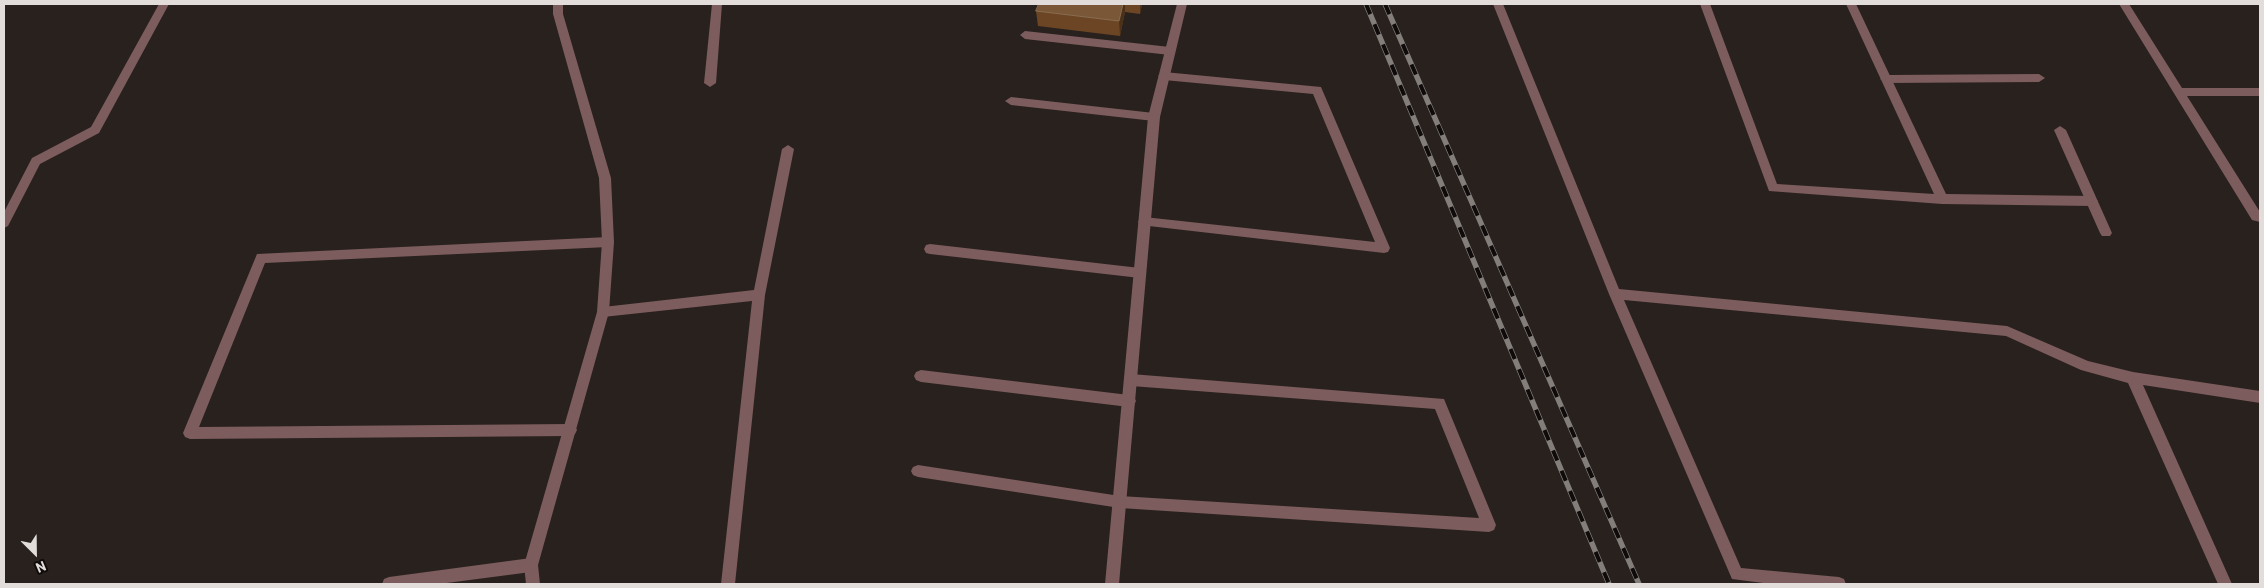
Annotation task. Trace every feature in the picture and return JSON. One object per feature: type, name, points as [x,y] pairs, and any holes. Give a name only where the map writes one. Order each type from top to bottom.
[{"type":"street","points":[[4,223],[36,161],[94,130],[164,4]]},
{"type":"street","points":[[533,584],[531,565],[603,312],[608,242],[605,178],[558,14],[558,4]]},
{"type":"street","points":[[710,83],[717,4]]},
{"type":"street","points":[[1112,584],[1154,117],[1182,4]]},
{"type":"street","points":[[1498,4],[1614,294],[1739,579],[1839,584]]},
{"type":"street","points":[[1705,4],[1773,188],[1942,199],[2092,202]]},
{"type":"street","points":[[1851,4],[1942,199]]},
{"type":"street","points":[[2124,4],[2256,217],[2260,217]]},
{"type":"street","points":[[1025,35],[1170,51]]},
{"type":"street","points":[[1144,222],[1384,248],[1317,90],[1164,76]]},
{"type":"street","points":[[1886,79],[2039,78]]},
{"type":"street","points":[[2178,92],[2260,92]]},
{"type":"street","points":[[1011,101],[1154,117]]},
{"type":"street","points":[[2060,130],[2106,233]]},
{"type":"street","points":[[728,584],[759,295],[788,149]]},
{"type":"street","points":[[570,430],[190,433],[261,258],[608,242]]},
{"type":"street","points":[[930,249],[1140,273]]},
{"type":"street","points":[[1614,294],[2007,331],[2086,366],[2133,378],[2260,397]]},
{"type":"street","points":[[603,312],[759,295]]},
{"type":"street","points":[[921,376],[1129,401]]},
{"type":"street","points":[[2133,378],[2225,584]]},
{"type":"street","points":[[918,471],[1120,502],[1489,525],[1439,402],[1131,380]]},
{"type":"street","points":[[389,584],[531,565]]},
{"type":"building","points":[[1039,4],[1123,4],[1119,21],[1036,11]]},
{"type":"railway","points":[[1366,4],[1609,584]]},
{"type":"railway","points":[[1385,4],[1639,584]]}]
